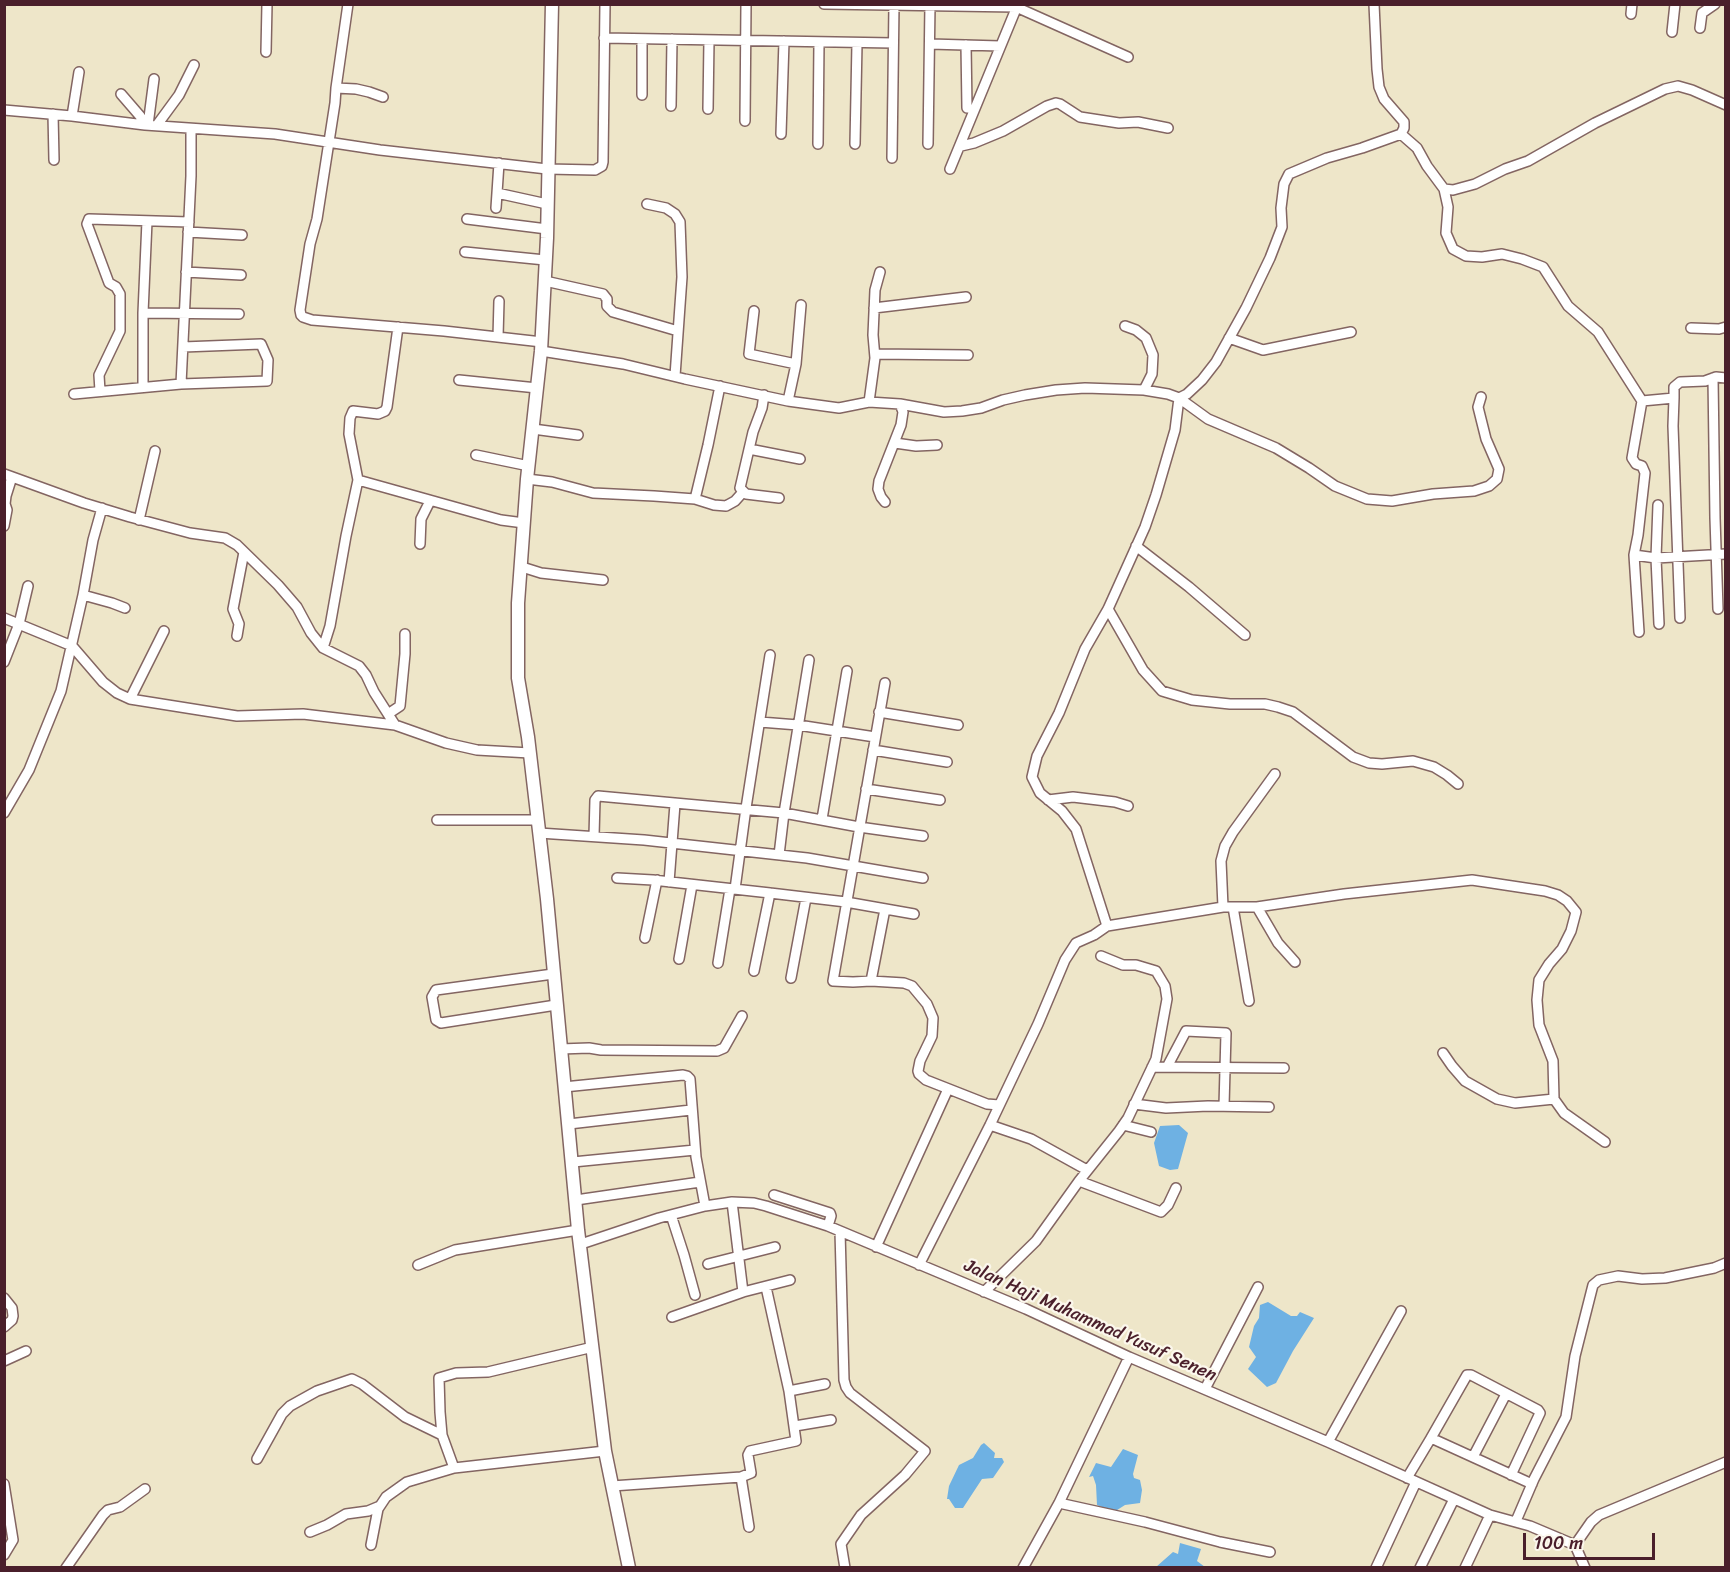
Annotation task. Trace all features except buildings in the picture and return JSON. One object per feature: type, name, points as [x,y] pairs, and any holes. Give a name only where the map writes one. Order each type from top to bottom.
[{"type":"street","points":[[266,52],[267,4]]},
{"type":"street","points":[[348,4],[317,219],[310,244],[300,310],[303,317],[312,320],[498,337],[816,406],[839,408],[869,402],[900,404],[944,412],[981,408],[1003,400],[1056,390],[1085,388],[1144,390],[1168,394],[1179,398],[1208,418],[1276,448],[1335,486],[1367,500],[1392,501],[1433,494],[1474,491],[1494,482],[1499,469],[1481,419],[1478,407],[1481,397]]},
{"type":"street","points":[[552,4],[545,281],[541,346],[527,479],[516,637],[518,678],[539,827],[578,1230],[605,1451],[629,1568]]},
{"type":"street","points":[[4,110],[191,129],[267,134],[548,169],[596,170],[602,166],[605,4]]},
{"type":"street","points":[[745,121],[746,4]]},
{"type":"street","points":[[824,4],[1017,6],[1128,57]]},
{"type":"street","points":[[1179,398],[1202,380],[1216,362],[1270,258],[1282,227],[1281,208],[1284,184],[1289,174],[1327,158],[1401,134],[1404,128],[1404,122],[1384,99],[1379,87],[1374,4]]},
{"type":"street","points":[[1672,32],[1675,4]]},
{"type":"street","points":[[1700,28],[1702,9],[1715,4]]},
{"type":"street","points":[[892,158],[894,5]]},
{"type":"street","points":[[928,144],[930,5]]},
{"type":"street","points":[[951,169],[1017,6]]},
{"type":"street","points":[[604,38],[893,43]]},
{"type":"street","points":[[642,39],[642,95]]},
{"type":"street","points":[[671,106],[672,39]]},
{"type":"street","points":[[708,109],[709,40]]},
{"type":"street","points":[[782,134],[784,41]]},
{"type":"street","points":[[819,42],[819,144]]},
{"type":"street","points":[[855,144],[857,43]]},
{"type":"street","points":[[930,44],[1000,46]]},
{"type":"street","points":[[966,45],[967,108]]},
{"type":"street","points":[[150,125],[179,95],[194,65]]},
{"type":"street","points":[[72,116],[79,72]]},
{"type":"street","points":[[150,125],[154,79]]},
{"type":"street","points":[[1444,189],[1453,190],[1475,184],[1505,169],[1528,161],[1595,123],[1665,89],[1678,86],[1725,105]]},
{"type":"street","points":[[336,88],[356,89],[383,97]]},
{"type":"street","points":[[121,94],[150,125]]},
{"type":"street","points":[[960,146],[1003,131],[1056,103],[1080,117],[1119,123],[1138,122],[1168,128]]},
{"type":"street","points":[[53,114],[54,160]]},
{"type":"street","points":[[181,384],[191,129]]},
{"type":"street","points":[[1401,134],[1417,148],[1444,189],[1448,207],[1446,233],[1453,249],[1466,256],[1482,257],[1502,254],[1522,258],[1543,267],[1568,306],[1598,332],[1642,401],[1632,458],[1636,464],[1642,466],[1645,473],[1641,518],[1634,555],[1639,632]]},
{"type":"street","points":[[496,208],[500,163]]},
{"type":"street","points":[[497,193],[547,204]]},
{"type":"street","points":[[647,204],[666,208],[675,214],[680,222],[682,277],[675,376]]},
{"type":"street","points":[[100,391],[99,375],[120,331],[120,294],[116,287],[109,283],[87,224],[89,219],[147,221],[242,235]]},
{"type":"street","points":[[467,219],[547,229]]},
{"type":"street","points":[[143,387],[142,313],[147,221]]},
{"type":"street","points":[[465,252],[545,260]]},
{"type":"street","points":[[186,272],[241,275]]},
{"type":"street","points":[[869,402],[875,354],[875,290],[880,272]]},
{"type":"street","points":[[545,281],[603,294],[607,299],[607,306],[613,312],[678,331]]},
{"type":"street","points":[[874,308],[966,297]]},
{"type":"street","points":[[498,337],[499,301]]},
{"type":"street","points":[[788,401],[796,364],[801,305]]},
{"type":"street","points":[[754,311],[749,354],[796,364]]},
{"type":"street","points":[[142,313],[239,314]]},
{"type":"street","points":[[1125,326],[1136,330],[1146,338],[1153,355],[1152,374],[1144,390]]},
{"type":"street","points":[[323,648],[330,626],[358,480],[349,434],[351,414],[352,411],[378,414],[385,411],[398,327]]},
{"type":"street","points":[[1691,328],[1719,329],[1725,327]]},
{"type":"street","points":[[1229,338],[1263,350],[1351,332]]},
{"type":"street","points":[[74,394],[181,384],[267,381],[268,360],[261,344],[183,347]]},
{"type":"street","points":[[875,354],[968,355]]},
{"type":"street","points":[[1713,378],[1715,518],[1721,554],[1718,609]]},
{"type":"street","points":[[1680,618],[1673,426],[1674,387],[1677,383],[1725,378]]},
{"type":"street","points":[[459,380],[537,388]]},
{"type":"street","points":[[695,500],[720,386]]},
{"type":"street","points":[[743,492],[740,488],[764,395]]},
{"type":"street","points":[[1107,926],[1076,829],[1062,812],[1040,793],[1032,777],[1037,756],[1059,713],[1085,649],[1108,609],[1145,527],[1175,430],[1179,398]]},
{"type":"street","points":[[1642,401],[1674,398]]},
{"type":"street","points":[[885,502],[878,489],[879,481],[902,425],[903,412],[900,404]]},
{"type":"street","points":[[533,429],[578,435]]},
{"type":"street","points":[[895,443],[916,446],[937,445]]},
{"type":"street","points":[[749,449],[800,459]]},
{"type":"street","points":[[139,520],[155,451]]},
{"type":"street","points":[[476,455],[529,466]]},
{"type":"street","points":[[4,526],[8,475],[139,520],[190,533],[225,538],[237,544],[297,607],[311,633],[323,648],[359,666],[395,725]]},
{"type":"street","points":[[527,479],[552,482],[593,493],[695,500],[726,506],[735,501],[743,492]]},
{"type":"street","points":[[358,480],[501,520],[524,523]]},
{"type":"street","points":[[743,492],[779,498]]},
{"type":"street","points":[[420,544],[422,519],[430,501]]},
{"type":"street","points":[[1658,505],[1656,558],[1659,624]]},
{"type":"street","points":[[4,813],[29,770],[61,691],[102,508]]},
{"type":"street","points":[[1136,546],[1189,587],[1245,636]]},
{"type":"street","points":[[237,636],[239,624],[233,609],[244,552]]},
{"type":"street","points":[[1634,555],[1656,558],[1721,554]]},
{"type":"street","points":[[522,567],[541,573],[603,580]]},
{"type":"street","points":[[4,662],[19,624],[28,586]]},
{"type":"street","points":[[83,595],[125,608]]},
{"type":"street","points":[[1108,609],[1143,670],[1162,691],[1192,700],[1230,704],[1265,704],[1278,707],[1293,712],[1353,757],[1368,763],[1382,764],[1413,761],[1434,767],[1458,784]]},
{"type":"street","points":[[4,618],[72,646],[103,682],[117,693],[130,699],[237,716],[303,714],[395,725],[446,743],[477,750],[530,753]]},
{"type":"street","points":[[130,699],[164,632]]},
{"type":"street","points":[[388,714],[398,708],[401,703],[405,634]]},
{"type":"street","points":[[718,963],[741,850],[770,655]]},
{"type":"street","points":[[779,855],[809,660]]},
{"type":"street","points":[[822,819],[847,671]]},
{"type":"street","points":[[885,683],[833,981],[904,983],[912,986],[927,1004],[933,1018],[932,1036],[918,1071],[920,1076],[987,1104],[999,1105]]},
{"type":"street","points":[[879,712],[958,725]]},
{"type":"street","points":[[760,722],[798,725],[875,737]]},
{"type":"street","points":[[873,750],[948,762]]},
{"type":"street","points":[[1249,1001],[1228,907],[1221,861],[1225,846],[1233,832],[1275,774]]},
{"type":"street","points":[[866,789],[940,800]]},
{"type":"street","points":[[594,836],[595,800],[598,796],[746,808],[923,836]]},
{"type":"street","points":[[1048,800],[1073,796],[1128,806]]},
{"type":"street","points":[[669,882],[675,804]]},
{"type":"street","points":[[437,820],[539,827],[594,836],[741,850],[923,878]]},
{"type":"street","points":[[617,878],[657,880],[806,897],[914,914]]},
{"type":"street","points":[[645,938],[657,880]]},
{"type":"street","points":[[919,1265],[990,1125],[1038,1024],[1065,960],[1076,943],[1107,926],[1228,907],[1257,907],[1355,892],[1472,880],[1558,895],[1567,901],[1576,912],[1572,931],[1539,980],[1537,1000],[1539,1025],[1553,1061],[1554,1099],[1564,1113],[1605,1142]]},
{"type":"street","points":[[679,959],[692,885]]},
{"type":"street","points":[[754,971],[770,893]]},
{"type":"street","points":[[792,978],[806,897]]},
{"type":"street","points":[[1257,907],[1278,943],[1295,962]]},
{"type":"street","points":[[871,981],[885,909]]},
{"type":"street","points":[[984,1292],[1036,1241],[1078,1181],[1123,1125],[1156,1059],[1167,999],[1165,986],[1156,971],[1136,965],[1123,965],[1101,956]]},
{"type":"street","points":[[553,974],[436,990],[432,997],[436,1020],[441,1023],[556,1005]]},
{"type":"street","points":[[560,1049],[717,1051],[724,1048],[742,1017]]},
{"type":"street","points":[[1167,1067],[1186,1031],[1226,1033],[1224,1106]]},
{"type":"street","points":[[1443,1053],[1466,1081],[1497,1099],[1515,1103],[1554,1099]]},
{"type":"street","points":[[1152,1067],[1284,1068]]},
{"type":"street","points":[[564,1087],[685,1075],[690,1078],[695,1150],[705,1206]]},
{"type":"street","points":[[876,1247],[948,1089]]},
{"type":"street","points":[[1134,1104],[1166,1108],[1269,1107]]},
{"type":"street","points":[[569,1124],[691,1110]]},
{"type":"street","points":[[990,1125],[1031,1139],[1087,1170]]},
{"type":"street","points":[[1123,1125],[1151,1132]]},
{"type":"street","points":[[573,1162],[695,1150]]},
{"type":"street","points":[[1078,1181],[1161,1212],[1168,1205],[1176,1188]]},
{"type":"street","points":[[576,1200],[700,1182]]},
{"type":"street","points":[[774,1195],[830,1213],[828,1226]]},
{"type":"street","points":[[732,1202],[743,1292]]},
{"type":"street","name":"Jalan Haji Muhammad Yusuf Senen","points":[[581,1244],[659,1218],[705,1206],[732,1202],[754,1203],[828,1226],[1026,1310],[1490,1515],[1516,1521],[1575,1545]]},
{"type":"street","points":[[671,1215],[695,1295]]},
{"type":"street","points":[[418,1264],[455,1250],[578,1230]]},
{"type":"street","points":[[840,1231],[843,1373],[846,1387],[850,1393],[925,1451],[905,1475],[861,1515],[841,1544],[844,1568]]},
{"type":"street","points":[[708,1264],[775,1247]]},
{"type":"street","points":[[1516,1521],[1566,1417],[1576,1347],[1593,1285],[1599,1280],[1618,1276],[1642,1279],[1665,1278],[1714,1269],[1725,1263]]},
{"type":"street","points":[[672,1317],[743,1292],[790,1280]]},
{"type":"street","points":[[612,1486],[741,1477],[752,1473],[748,1455],[750,1451],[794,1443],[797,1440],[789,1390],[766,1287]]},
{"type":"street","points":[[1205,1389],[1257,1287]]},
{"type":"street","points":[[4,1298],[12,1308],[13,1316],[4,1327]]},
{"type":"street","points":[[1328,1442],[1401,1311]]},
{"type":"street","points":[[454,1468],[442,1435],[439,1378],[456,1373],[488,1372],[593,1347]]},
{"type":"street","points":[[4,1361],[26,1351]]},
{"type":"street","points":[[1023,1568],[1059,1503],[1129,1357]]},
{"type":"street","points":[[1376,1568],[1431,1438],[1467,1375],[1471,1375],[1540,1413],[1511,1475]]},
{"type":"street","points":[[256,1459],[282,1414],[290,1406],[317,1392],[351,1379],[362,1384],[405,1417],[442,1435]]},
{"type":"street","points":[[789,1390],[825,1384]]},
{"type":"street","points":[[1473,1457],[1506,1394]]},
{"type":"street","points":[[795,1426],[831,1420]]},
{"type":"street","points":[[1431,1438],[1532,1484]]},
{"type":"street","points":[[371,1545],[378,1509],[386,1497],[407,1482],[454,1468],[605,1451]]},
{"type":"street","points":[[1585,1568],[1575,1545],[1591,1522],[1599,1515],[1725,1462]]},
{"type":"street","points":[[741,1477],[749,1527]]},
{"type":"street","points":[[4,1484],[14,1540],[4,1556]]},
{"type":"street","points":[[66,1568],[103,1515],[108,1510],[120,1507],[145,1489]]},
{"type":"street","points":[[1420,1568],[1454,1499]]},
{"type":"street","points":[[1059,1503],[1270,1552]]},
{"type":"street","points":[[310,1532],[346,1514],[368,1511],[380,1506]]},
{"type":"street","points":[[1465,1568],[1490,1515]]},
{"type":"water","points":[[1179,1125],[1188,1133],[1178,1169],[1170,1170],[1159,1166],[1154,1143],[1160,1126]]},
{"type":"water","points":[[1268,1302],[1291,1316],[1297,1316],[1300,1312],[1314,1318],[1276,1383],[1267,1387],[1248,1369],[1256,1357],[1249,1347],[1254,1326],[1259,1318],[1260,1305]]},
{"type":"water","points":[[984,1443],[995,1453],[994,1458],[1002,1458],[1004,1462],[993,1478],[982,1479],[963,1508],[955,1508],[947,1499],[949,1486],[959,1465],[973,1458]]},
{"type":"water","points":[[1123,1449],[1138,1455],[1133,1474],[1134,1478],[1140,1480],[1142,1490],[1140,1503],[1125,1505],[1114,1512],[1097,1505],[1096,1485],[1093,1476],[1089,1477],[1096,1463],[1111,1467]]},
{"type":"water","points":[[1180,1543],[1201,1549],[1197,1561],[1205,1567],[1156,1567],[1173,1552],[1178,1554]]}]
